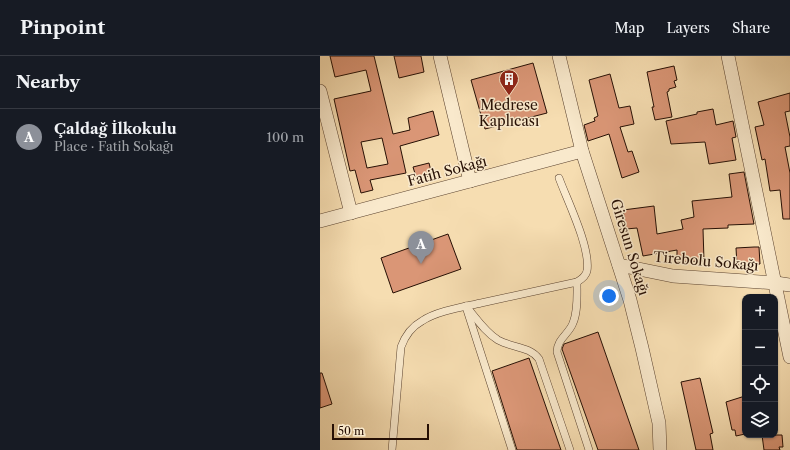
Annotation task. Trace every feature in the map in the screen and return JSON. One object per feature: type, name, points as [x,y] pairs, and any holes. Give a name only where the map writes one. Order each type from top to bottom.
[{"type":"street","points":[[440,56],[470,181]]},
{"type":"street","name":"Giresun Sokağı","points":[[558,56],[582,151],[630,300],[655,399],[659,423],[660,450]]},
{"type":"street","points":[[728,56],[776,283],[790,358]]},
{"type":"street","points":[[320,91],[351,213]]},
{"type":"street","name":"Fatih Sokağı","points":[[320,221],[582,151]]},
{"type":"street","name":"Tirebolu Sokağı","points":[[619,265],[673,276],[776,283],[790,286]]},
{"type":"lane","points":[[392,450],[401,347],[405,337],[412,328],[422,320],[435,315],[466,306],[577,282],[584,277],[587,271],[584,245],[559,178]]},
{"type":"lane","points":[[577,282],[576,312],[574,322],[560,340],[557,346],[557,352],[589,450]]},
{"type":"lane","points":[[466,306],[487,376],[512,450]]},
{"type":"lane","points":[[466,306],[488,333],[499,341],[535,353],[539,359],[570,450]]},
{"type":"building","points":[[330,56],[374,56],[393,134],[410,130],[408,118],[433,111],[439,135],[400,146],[406,173],[370,180],[373,190],[361,193],[355,170],[350,171],[334,99],[371,91],[366,70],[335,77]],"holes":[[[382,138],[388,164],[367,168],[361,142]]]},
{"type":"building","points":[[394,56],[421,56],[424,72],[399,78]]},
{"type":"building","name":"Medrese Kaplıcası","points":[[533,63],[547,113],[485,129],[471,80]]},
{"type":"building","points":[[674,66],[677,80],[674,81],[676,87],[669,89],[667,92],[672,117],[655,120],[647,72]]},
{"type":"building","points":[[610,74],[619,108],[630,106],[634,124],[620,127],[628,152],[632,151],[639,172],[622,178],[609,134],[588,141],[584,125],[595,121],[594,118],[598,116],[589,80]]},
{"type":"building","points":[[790,93],[790,111],[785,112],[790,137],[790,146],[785,147],[790,173],[790,219],[783,219],[780,190],[770,191],[765,159],[762,160],[755,127],[764,125],[758,102]]},
{"type":"building","points":[[713,109],[716,125],[733,121],[736,137],[732,138],[736,160],[709,164],[705,142],[671,144],[666,121]]},
{"type":"building","points":[[429,163],[432,175],[417,180],[413,167]]},
{"type":"building","points":[[744,172],[754,224],[728,225],[728,228],[703,229],[704,261],[677,262],[677,250],[643,256],[637,228],[626,229],[623,210],[654,206],[657,234],[683,229],[681,220],[694,217],[692,201],[732,197],[729,174]]},
{"type":"building","points":[[448,234],[461,269],[393,293],[381,258]]},
{"type":"building","points":[[759,247],[760,264],[737,265],[736,248]]},
{"type":"building","points":[[598,332],[639,450],[598,450],[562,349],[564,344]]},
{"type":"building","points":[[529,358],[561,450],[517,450],[492,371]]},
{"type":"building","points":[[320,373],[322,373],[332,404],[320,408]]},
{"type":"building","points":[[700,378],[713,433],[710,434],[713,450],[696,450],[681,382]]},
{"type":"building","points":[[742,397],[742,435],[736,436],[735,430],[732,430],[726,402]]},
{"type":"building","points":[[778,435],[782,435],[783,447],[779,447],[780,450],[764,450],[762,438],[778,438]]},
{"type":"place","name":"Medrese Kaplıcası","points":[[509,96]]},
{"type":"place","name":"Çaldağ İlkokulu","points":[[421,264]]}]
